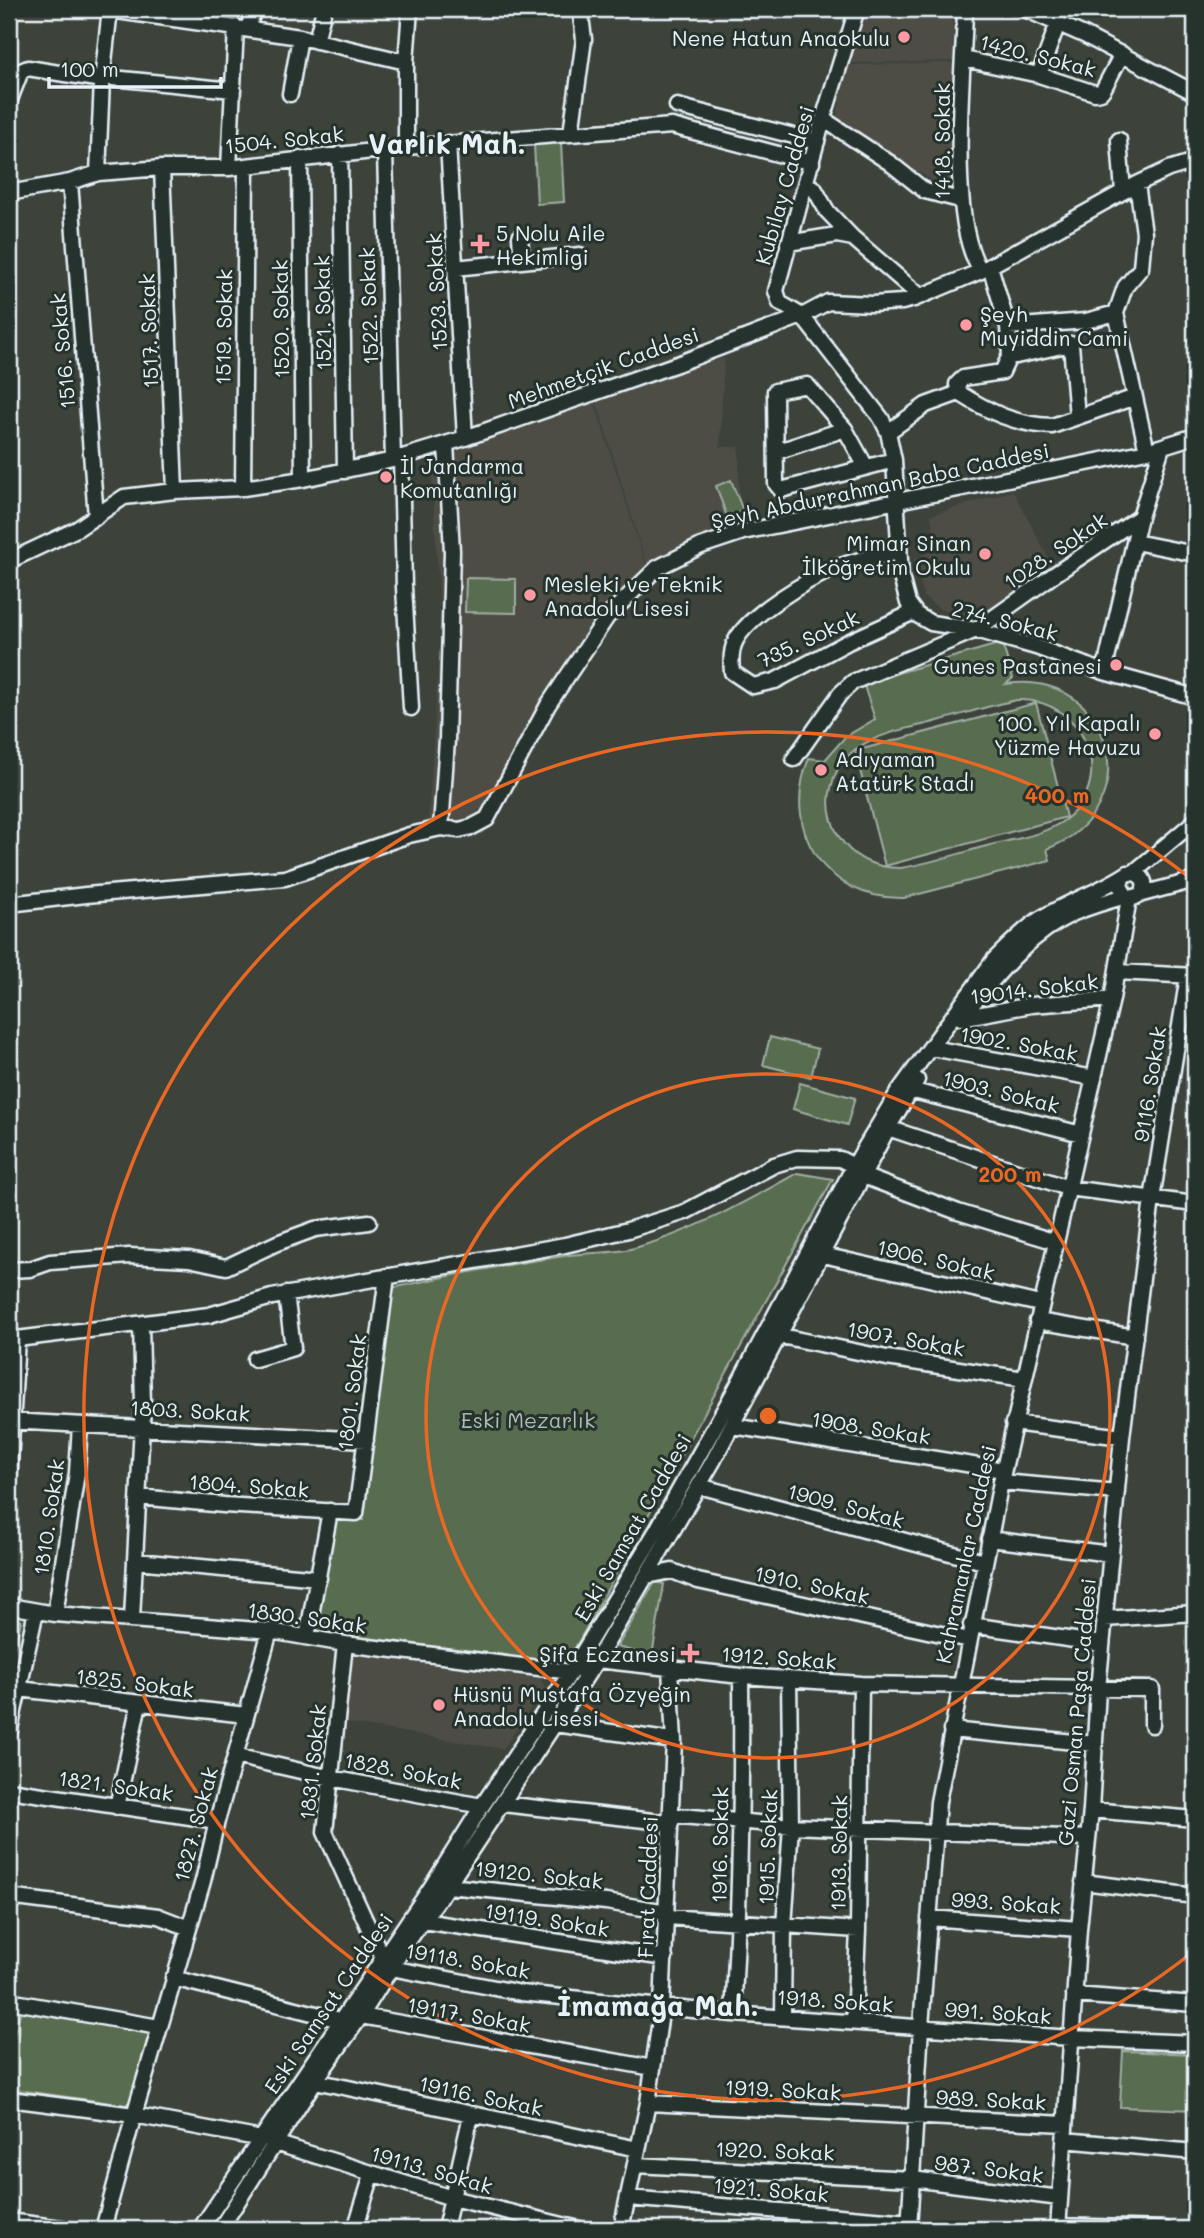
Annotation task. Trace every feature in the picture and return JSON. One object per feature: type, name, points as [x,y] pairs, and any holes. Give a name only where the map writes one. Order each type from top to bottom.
[{"type":"street","points":[[98,173],[102,79],[110,9],[300,37],[406,62]]},
{"type":"street","points":[[215,24],[216,9]]},
{"type":"street","points":[[229,168],[233,90],[242,28],[254,9]]},
{"type":"street","points":[[316,41],[324,9]]},
{"type":"street","points":[[406,147],[406,62],[410,9]]},
{"type":"street","points":[[570,133],[584,38],[580,9]]},
{"type":"street","name":"Kubilay Caddesi","points":[[857,9],[823,119],[776,291],[780,303],[802,316],[881,418],[888,432],[894,460],[898,502]]},
{"type":"street","name":"1418. Sokak","points":[[965,9],[960,200],[974,260],[985,268],[1008,327],[1010,355]]},
{"type":"street","points":[[1029,9],[1195,93]]},
{"type":"street","points":[[1039,75],[1058,23]]},
{"type":"street","points":[[290,94],[300,37]]},
{"type":"street","name":"1420. Sokak","points":[[964,59],[1039,75],[1091,93],[1101,92],[1122,54]]},
{"type":"street","points":[[9,102],[21,71],[28,68],[102,79],[233,90]]},
{"type":"street","points":[[677,106],[817,142]]},
{"type":"street","points":[[823,119],[890,163],[925,191],[960,200]]},
{"type":"street","name":"1504. Sokak","points":[[9,192],[70,182],[98,173],[162,168],[229,168],[448,143],[672,126],[811,163]]},
{"type":"street","points":[[1119,140],[1123,192]]},
{"type":"street","name":"1523. Sokak","points":[[448,143],[466,438]]},
{"type":"street","name":"1522. Sokak","points":[[385,151],[397,458],[411,708]]},
{"type":"street","name":"1521. Sokak","points":[[340,154],[345,471]]},
{"type":"street","name":"1520. Sokak","points":[[300,158],[303,479]]},
{"type":"street","name":"1519. Sokak","points":[[243,488],[246,166]]},
{"type":"street","name":"Mehmetçik Caddesi","points":[[9,561],[77,529],[124,498],[175,491],[243,488],[345,471],[397,458],[466,438],[677,364],[802,316],[828,302],[872,304],[902,302],[920,296],[985,268],[1137,184],[1169,169],[1194,166]]},
{"type":"street","name":"1517. Sokak","points":[[162,168],[175,491]]},
{"type":"street","name":"1516. Sokak","points":[[70,182],[96,517]]},
{"type":"street","points":[[1104,672],[1154,449],[1135,397],[1116,313],[1125,287],[1141,268],[1144,233],[1137,184]]},
{"type":"street","points":[[805,185],[814,188],[827,211],[853,238],[920,296]]},
{"type":"street","points":[[788,243],[834,235],[853,238]]},
{"type":"street","points":[[520,237],[522,261]]},
{"type":"street","points":[[455,268],[580,255]]},
{"type":"street","points":[[1008,327],[1086,321],[1116,313]]},
{"type":"street","points":[[1077,417],[1072,344],[1010,355],[1002,372],[963,378],[957,384],[959,393],[990,413],[1038,425],[1052,426],[1135,397]]},
{"type":"street","points":[[866,467],[845,429],[807,385],[775,391],[776,484],[780,490],[894,460]]},
{"type":"street","points":[[888,432],[926,405],[959,393]]},
{"type":"street","points":[[776,452],[845,429]]},
{"type":"street","name":"Şeyh Abdurrahman Baba Caddesi","points":[[9,904],[285,878],[409,835],[441,828],[459,830],[487,819],[548,705],[577,660],[607,617],[657,568],[701,546],[743,532],[1154,449],[1195,436]]},
{"type":"street","points":[[441,828],[447,740],[452,551],[446,444]]},
{"type":"street","points":[[898,502],[898,552],[906,598],[914,612]]},
{"type":"street","name":"1028. Sokak","points":[[794,759],[840,694],[853,682],[976,631],[1140,517]]},
{"type":"street","points":[[1135,542],[1195,554]]},
{"type":"street","name":"735. Sokak","points":[[898,552],[836,567],[774,603],[744,628],[734,642],[732,671],[753,686],[775,681],[848,642],[914,612]]},
{"type":"street","name":"274. Sokak","points":[[914,612],[931,623],[976,631],[1036,647],[1104,672],[1195,697]]},
{"type":"street","name":"Eski Samsat Caddesi","points":[[220,2229],[340,2020],[423,1921],[448,1886],[597,1660],[699,1486],[781,1336],[823,1255],[859,1171],[898,1092],[993,961],[1035,922],[1127,875],[1195,821]]},
{"type":"street","points":[[1127,875],[1143,878],[1145,886],[1132,896],[1120,886],[1127,875]]},
{"type":"street","name":"Eski Samsat Caddesi","points":[[200,2229],[315,2081],[361,2016],[387,1963],[430,1889],[571,1672],[658,1528],[859,1171],[937,1049],[1003,969],[1043,932],[1071,915],[1195,880]]},
{"type":"street","name":"Kahramanlar Caddesi","points":[[909,2225],[934,1833],[958,1687],[1013,1423],[1112,999],[1132,896]]},
{"type":"street","points":[[1117,972],[1192,976]]},
{"type":"street","name":"9116. Sokak","points":[[1152,1199],[1192,976]]},
{"type":"street","name":"19014. Sokak","points":[[961,1018],[1031,1005],[1112,999]]},
{"type":"street","name":"1902. Sokak","points":[[937,1049],[1094,1078]]},
{"type":"street","name":"1903. Sokak","points":[[911,1090],[1081,1134]]},
{"type":"street","points":[[888,1128],[1068,1188],[1195,1204]]},
{"type":"street","points":[[9,1481],[13,1339],[209,1315],[286,1294],[565,1245],[628,1230],[685,1212],[774,1165],[796,1158],[840,1159],[859,1171],[958,1212],[1056,1242]]},
{"type":"street","name":"Gazi Osman Paşa Caddesi","points":[[1058,2227],[1104,1619],[1122,1437],[1152,1199]]},
{"type":"street","points":[[9,1270],[30,1269],[50,1262],[129,1256],[189,1259],[226,1267],[315,1229],[369,1222]]},
{"type":"street","name":"1906. Sokak","points":[[823,1255],[1040,1304]]},
{"type":"street","name":"1801. Sokak","points":[[356,1513],[387,1276]]},
{"type":"street","points":[[255,1359],[293,1348],[286,1294]]},
{"type":"street","points":[[1037,1321],[1135,1337]]},
{"type":"street","points":[[132,1619],[143,1405],[141,1325]]},
{"type":"street","name":"1907. Sokak","points":[[781,1336],[887,1358],[1024,1379]]},
{"type":"street","name":"1803. Sokak","points":[[10,1421],[366,1440]]},
{"type":"street","points":[[1013,1423],[1122,1437]]},
{"type":"street","name":"1810. Sokak","points":[[55,1614],[77,1473],[80,1424]]},
{"type":"street","name":"1908. Sokak","points":[[733,1426],[1002,1476],[1117,1492]]},
{"type":"street","name":"1909. Sokak","points":[[699,1486],[984,1562]]},
{"type":"street","name":"1804. Sokak","points":[[139,1497],[356,1513]]},
{"type":"street","points":[[307,1637],[330,1511]]},
{"type":"street","points":[[989,1539],[1111,1553]]},
{"type":"street","points":[[136,1561],[319,1578]]},
{"type":"street","name":"1910. Sokak","points":[[647,1576],[672,1571],[698,1581],[970,1633],[1102,1644]]},
{"type":"street","name":"1830. Sokak","points":[[9,1606],[55,1614],[270,1631],[345,1644],[571,1672]]},
{"type":"street","points":[[9,1734],[36,1611]]},
{"type":"street","points":[[1104,1619],[1195,1613]]},
{"type":"street","name":"1827. Sokak","points":[[103,2229],[270,1631]]},
{"type":"street","name":"1831. Sokak","points":[[345,1644],[325,1832],[387,1963]]},
{"type":"street","points":[[571,1672],[597,1660]]},
{"type":"street","name":"1912. Sokak","points":[[597,1660],[741,1676],[861,1684],[1152,1689],[1152,1725]]},
{"type":"street","name":"Fırat Caddesi","points":[[621,2229],[648,2103],[662,2006],[674,1741],[670,1668]]},
{"type":"street","name":"1916. Sokak","points":[[733,2014],[739,1923],[741,1676]]},
{"type":"street","name":"1915. Sokak","points":[[783,2016],[784,1926],[791,1826],[789,1679]]},
{"type":"street","name":"1913. Sokak","points":[[854,2021],[858,1930],[861,1684]]},
{"type":"street","name":"1825. Sokak","points":[[19,1689],[246,1715]]},
{"type":"street","points":[[117,1807],[139,1703]]},
{"type":"street","points":[[555,1724],[674,1741]]},
{"type":"street","points":[[951,1730],[1095,1744]]},
{"type":"street","name":"1828. Sokak","points":[[235,1756],[331,1778],[482,1806]]},
{"type":"street","name":"1821. Sokak","points":[[9,1790],[217,1821]]},
{"type":"street","points":[[503,1804],[671,1819],[791,1826],[1088,1838]]},
{"type":"street","points":[[1091,1810],[1195,1819]]},
{"type":"street","points":[[1083,1882],[1195,1896]]},
{"type":"street","name":"19120. Sokak","points":[[448,1886],[606,1902],[667,1915],[739,1923],[858,1930]]},
{"type":"street","points":[[9,1897],[158,1916],[189,1928]]},
{"type":"street","name":"993. Sokak","points":[[929,1918],[1079,1929]]},
{"type":"street","name":"19119. Sokak","points":[[423,1921],[665,1958]]},
{"type":"street","name":"19118. Sokak","points":[[387,1963],[522,1993],[662,2006]]},
{"type":"street","points":[[173,1978],[340,2020]]},
{"type":"street","points":[[1074,1995],[1195,2004]]},
{"type":"street","points":[[9,2001],[159,2026]]},
{"type":"street","name":"1918. Sokak","points":[[662,2006],[733,2014],[921,2027]]},
{"type":"street","name":"19117. Sokak","points":[[361,2016],[653,2068]]},
{"type":"street","name":"991. Sokak","points":[[921,2027],[1071,2038],[1195,2042]]},
{"type":"street","name":"19116. Sokak","points":[[315,2081],[638,2149]]},
{"type":"street","name":"19113. Sokak","points":[[9,2099],[134,2115],[269,2141],[539,2225],[579,2229]]},
{"type":"street","name":"1919. Sokak","points":[[648,2103],[915,2116]]},
{"type":"street","points":[[445,2229],[471,2115]]},
{"type":"street","name":"989. Sokak","points":[[915,2116],[1065,2124]]},
{"type":"street","points":[[1064,2140],[1195,2152]]},
{"type":"street","name":"1920. Sokak","points":[[635,2165],[912,2179]]},
{"type":"street","points":[[355,2229],[372,2175]]},
{"type":"street","name":"987. Sokak","points":[[912,2179],[1060,2198]]},
{"type":"street","name":"1921. Sokak","points":[[628,2198],[909,2225]]},
{"type":"street","points":[[9,2221],[69,2229]]},
{"type":"street","points":[[1058,2227],[1164,2229]]},
{"type":"shaded area","name":"Nene Hatun Anaokulu","points":[[869,9],[953,10],[953,61],[848,63],[862,12]]},
{"type":"shaded area","points":[[952,63],[949,190],[902,162],[837,116],[847,65]]},
{"type":"shaded area","points":[[724,358],[720,447],[739,447],[739,523],[647,566],[596,400]]},
{"type":"shaded area","name":"Mesleki ve Teknik Anadolu Lisesi","points":[[594,401],[646,566],[581,637],[475,821],[428,825],[441,623],[431,461]]},
{"type":"shaded area","name":"Mimar Sinan İlköğretim Okulu","points":[[1013,491],[1055,571],[980,617],[941,610],[924,597],[914,559],[936,549],[931,515]]},
{"type":"shaded area","points":[[9,1617],[29,1620],[9,1707]]},
{"type":"shaded area","name":"Hüsnü Mustafa Özyeğin Anadolu Lisesi","points":[[350,1655],[541,1678],[545,1688],[503,1749],[343,1722]]},
{"type":"green space","points":[[561,143],[564,202],[537,204],[534,144]]},
{"type":"green space","points":[[731,480],[743,511],[727,517],[716,486]]},
{"type":"green space","points":[[466,578],[516,579],[516,613],[465,612]]},
{"type":"green space","name":"Adıyaman Atatürk Stadı","points":[[1002,643],[1013,678],[1006,684],[1043,685],[1072,697],[1094,719],[1106,746],[1108,775],[1099,804],[1079,830],[1047,849],[1050,860],[904,898],[876,896],[852,887],[832,874],[816,856],[805,834],[800,811],[802,785],[809,758],[825,760],[845,737],[875,719],[863,683]],"holes":[[[1017,700],[1040,703],[1060,711],[1075,725],[1086,743],[1091,762],[1090,782],[1082,802],[1066,819],[1030,836],[901,868],[873,864],[857,856],[838,835],[830,812],[831,788],[837,771],[858,747],[889,734],[997,704]]]},
{"type":"green space","points":[[1036,703],[1066,817],[885,866],[855,751]]},
{"type":"green space","points":[[770,1037],[818,1049],[811,1077],[763,1065]]},
{"type":"green space","points":[[800,1083],[855,1098],[847,1125],[793,1109]]},
{"type":"green space","name":"Eski Mezarlık","points":[[797,1173],[833,1179],[567,1663],[315,1634],[336,1520],[363,1520],[392,1288],[525,1262],[638,1247],[700,1224]]},
{"type":"green space","points":[[655,1582],[664,1584],[652,1656],[617,1647]]},
{"type":"green space","points":[[9,1618],[21,1621],[12,1657],[9,1657]]},
{"type":"green space","points":[[21,2009],[149,2034],[130,2101],[126,2105],[9,2089],[9,2057]]},
{"type":"green space","points":[[1123,2051],[1195,2054],[1195,2110],[1120,2107]]},
{"type":"place","name":"Nene Hatun Anaokulu","points":[[904,37]]},
{"type":"place","name":"5 Nolu Aile Hekimligi","points":[[480,244]]},
{"type":"place","name":"Şeyh Muyiddin Cami","points":[[966,325]]},
{"type":"place","name":"İl Jandarma Komutanlığı","points":[[386,477]]},
{"type":"place","name":"Mimar Sinan İlköğretim Okulu","points":[[985,554]]},
{"type":"place","name":"Mesleki ve Teknik Anadolu Lisesi","points":[[530,595]]},
{"type":"place","name":"Gunes Pastanesi","points":[[1116,665]]},
{"type":"place","name":"100. Yıl Kapalı Yüzme Havuzu","points":[[1155,734]]},
{"type":"place","name":"Adıyaman Atatürk Stadı","points":[[821,770]]},
{"type":"place","name":"Şifa Eczanesi","points":[[690,1653]]},
{"type":"place","name":"Hüsnü Mustafa Özyeğin Anadolu Lisesi","points":[[439,1705]]},
{"type":"district","name":"Varlık Mah.","points":[[447,143]]},
{"type":"district","name":"İmamağa Mah.","points":[[658,2005]]}]
